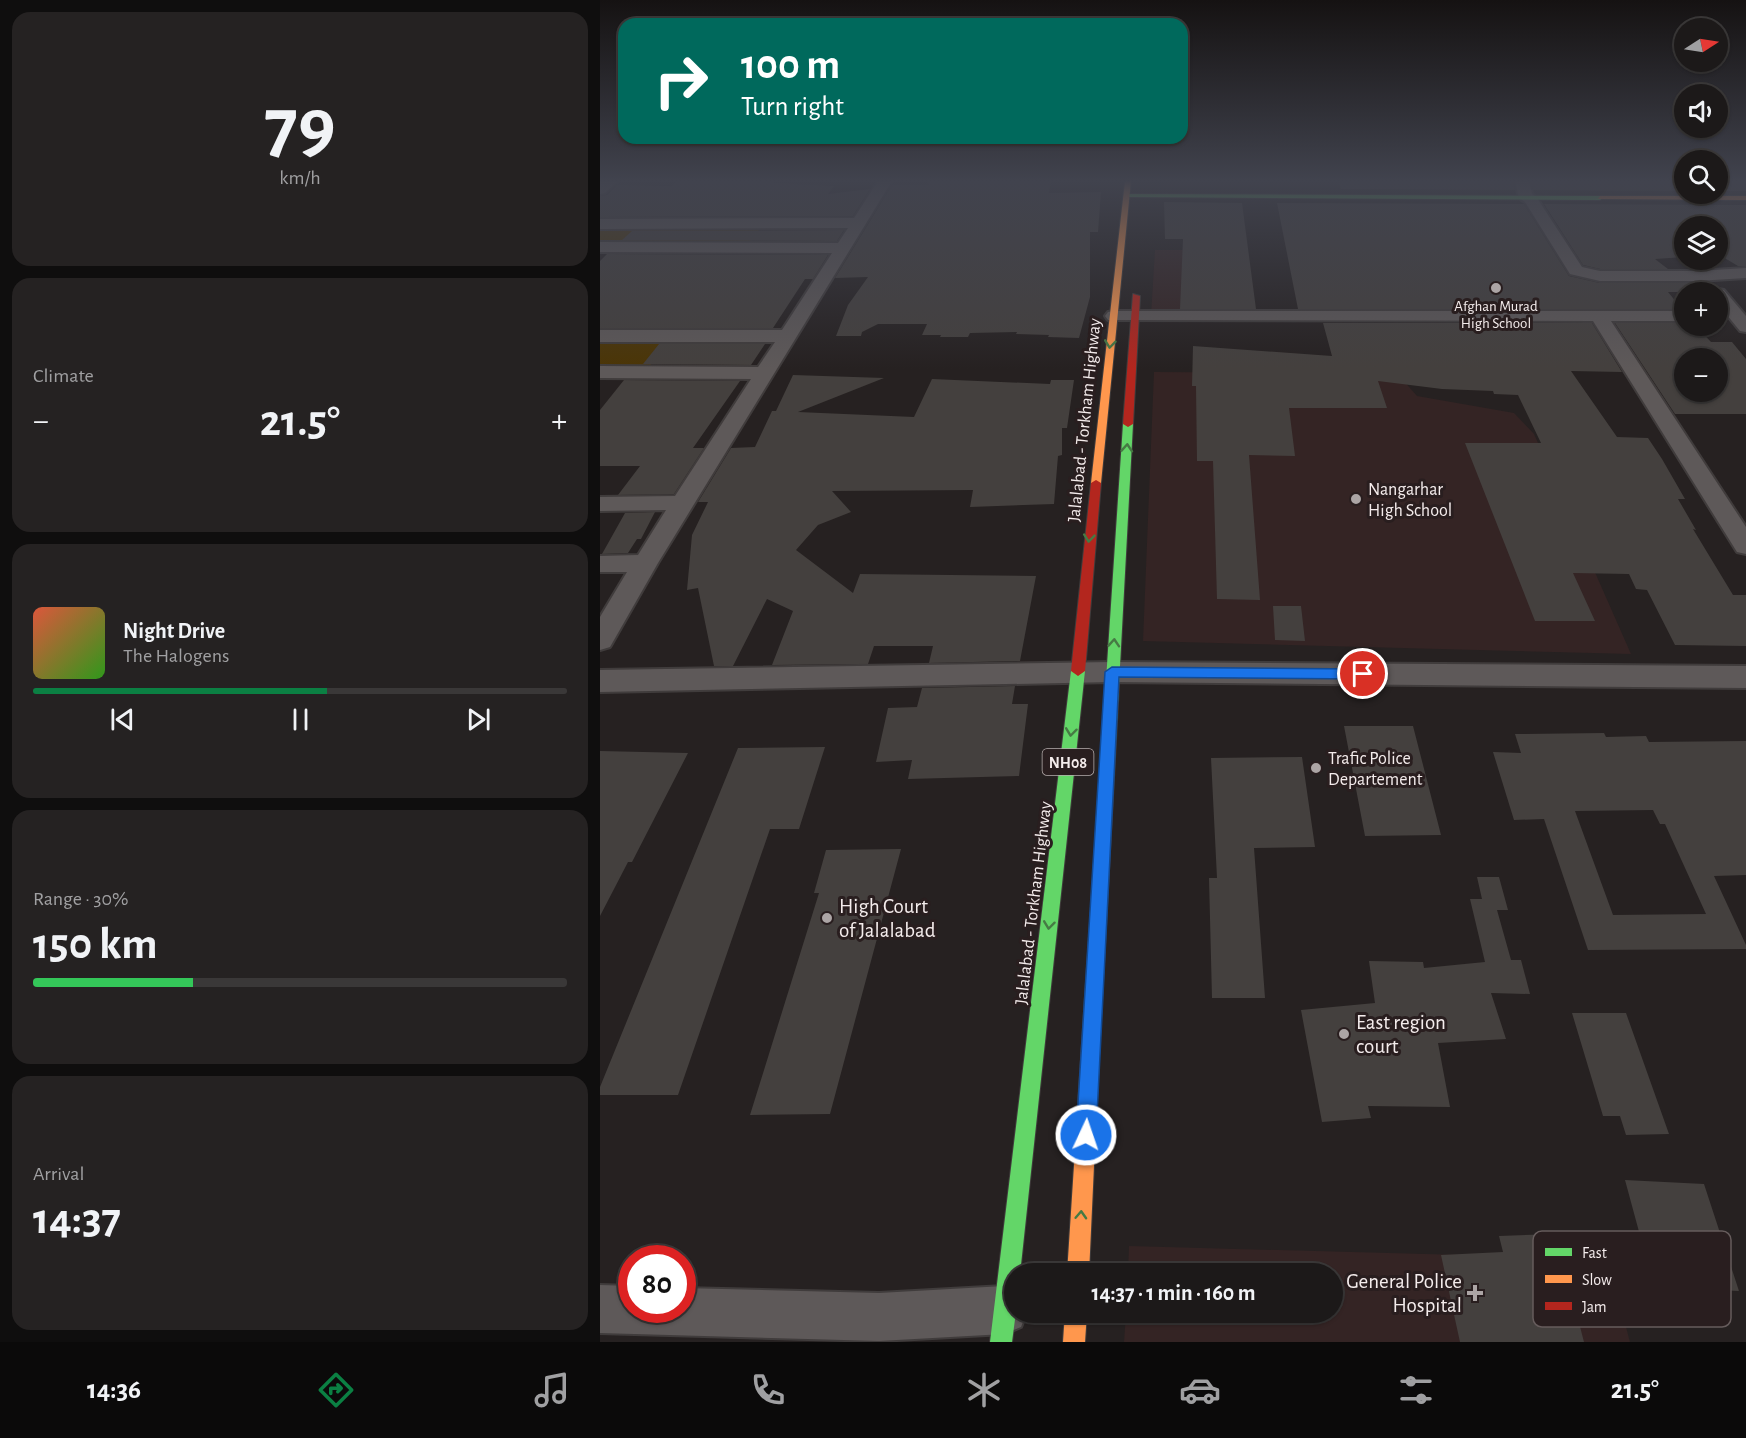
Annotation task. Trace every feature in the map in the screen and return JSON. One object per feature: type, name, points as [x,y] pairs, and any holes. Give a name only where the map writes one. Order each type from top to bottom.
[{"type":"main road","name":"Jalalabad - Torkham Highway","points":[[1002,1326],[1078,673],[1087,559],[1122,244]]},
{"type":"main road","name":"NH08","points":[[1079,1263],[1112,672],[1137,284]]},
{"type":"main road","points":[[1074,1342],[1075,1323]]},
{"type":"street","points":[[600,640],[645,563],[846,244]]},
{"type":"street","points":[[1559,244],[1576,270],[1590,275],[1697,276],[1746,273]]},
{"type":"street","points":[[600,247],[843,248]]},
{"type":"street","points":[[1697,276],[1702,276],[1707,282]]},
{"type":"street","points":[[1728,306],[1741,321]]},
{"type":"street","points":[[1114,316],[1674,316]]},
{"type":"street","points":[[1599,316],[1746,546]]},
{"type":"street","points":[[600,336],[787,336]]},
{"type":"street","points":[[600,372],[765,373]]},
{"type":"street","points":[[600,504],[683,504]]},
{"type":"street","points":[[600,564],[645,563]]},
{"type":"street","points":[[600,681],[1112,672],[1746,677]]},
{"type":"street","points":[[600,1310],[879,1317],[1002,1326]]},
{"type":"shaded area","points":[[600,244],[748,244],[747,245]]},
{"type":"shaded area","points":[[1155,250],[1226,250],[1231,316],[1151,316]]},
{"type":"shaded area","points":[[600,337],[671,337],[649,367],[600,366]]},
{"type":"shaded area","name":"Nangarhar High School","points":[[1154,372],[1337,373],[1402,379],[1417,396],[1514,413],[1534,434],[1631,654],[1143,641]]},
{"type":"shaded area","name":"General Police Hospital","points":[[1129,1246],[1533,1257],[1533,1327],[1626,1327],[1630,1342],[1124,1342],[1125,1323],[1343,1323],[1343,1263],[1128,1263]]},
{"type":"building","points":[[856,244],[1090,244],[1090,297],[1079,338],[1016,334],[1017,332],[970,333],[968,337],[922,335],[927,324],[878,324],[862,332],[861,336],[836,336],[848,305],[868,277],[835,278]]},
{"type":"building","points":[[1183,244],[1247,244],[1256,309],[1180,309]]},
{"type":"building","points":[[1285,244],[1549,244],[1569,276],[1600,283],[1674,283],[1674,292],[1668,292],[1674,299],[1674,309],[1298,309]]},
{"type":"building","points":[[1569,244],[1674,244],[1674,258],[1655,259],[1668,269],[1600,269],[1583,265]]},
{"type":"building","points":[[1728,244],[1746,244],[1746,266],[1738,266],[1728,260]]},
{"type":"building","points":[[607,254],[828,255],[813,279],[805,279],[773,328],[600,328],[600,261]]},
{"type":"building","points":[[1323,323],[1592,323],[1622,372],[1571,371],[1617,437],[1648,438],[1662,459],[1685,499],[1678,499],[1696,530],[1693,529],[1733,595],[1746,595],[1746,646],[1675,645],[1647,590],[1636,589],[1629,574],[1573,573],[1595,621],[1535,621],[1465,443],[1541,443],[1518,395],[1494,394],[1493,391],[1442,389],[1378,381],[1387,408],[1289,408],[1295,456],[1249,455],[1260,600],[1217,599],[1213,461],[1197,461],[1196,386],[1192,386],[1193,346],[1332,356]]},
{"type":"building","points":[[1615,323],[1674,323],[1674,336],[1705,336],[1711,342],[1732,342],[1746,359],[1746,414],[1675,414]]},
{"type":"building","points":[[659,344],[765,344],[751,365],[643,364]]},
{"type":"building","points":[[793,375],[884,378],[798,412],[914,417],[932,379],[1050,384],[1051,380],[1074,380],[1067,428],[1062,428],[1062,455],[1058,456],[1054,504],[970,507],[973,490],[832,491],[851,512],[818,525],[796,550],[853,593],[860,574],[1036,576],[1020,661],[929,663],[933,646],[874,646],[868,664],[772,665],[793,611],[767,599],[733,666],[714,666],[698,588],[687,590],[692,535],[708,502],[698,502],[731,448],[755,447]]},
{"type":"building","points":[[624,380],[740,381],[693,448],[704,448],[674,494],[618,495],[640,466],[600,466],[600,410]]},
{"type":"building","points":[[655,512],[641,539],[637,539],[628,553],[602,554],[625,513]]},
{"type":"building","points":[[1273,606],[1301,606],[1305,641],[1275,640]]},
{"type":"building","points":[[1015,686],[1012,704],[1028,704],[1019,776],[908,779],[912,760],[876,762],[888,708],[917,707],[922,688]]},
{"type":"building","points":[[1344,726],[1413,726],[1441,835],[1365,836]]},
{"type":"building","points":[[1604,733],[1606,737],[1646,736],[1649,742],[1746,741],[1746,875],[1714,876],[1746,949],[1588,950],[1544,819],[1514,820],[1493,752],[1521,753],[1515,734]],"holes":[[[1653,810],[1660,824],[1665,824],[1706,914],[1613,915],[1575,811]]]},
{"type":"building","points":[[825,747],[799,829],[770,829],[678,1095],[600,1095],[600,1087],[738,748]]},
{"type":"building","points":[[600,751],[688,753],[632,862],[628,862],[600,916]]},
{"type":"building","points":[[1302,757],[1315,847],[1254,848],[1265,998],[1212,998],[1209,878],[1217,878],[1211,758]]},
{"type":"building","points":[[901,849],[830,1114],[750,1115],[819,893],[814,893],[826,850]]},
{"type":"building","points":[[1477,877],[1499,877],[1508,910],[1497,910],[1511,960],[1521,960],[1530,994],[1491,993],[1506,1039],[1438,1043],[1450,1107],[1368,1106],[1371,1118],[1322,1122],[1301,1010],[1375,1003],[1369,961],[1423,962],[1424,968],[1485,962],[1470,899],[1482,899]]},
{"type":"building","points":[[1572,1013],[1626,1013],[1669,1134],[1626,1135],[1620,1116],[1603,1116]]},
{"type":"building","points":[[1625,1180],[1704,1184],[1719,1231],[1639,1231]]},
{"type":"building","points":[[1533,1235],[1533,1327],[1580,1327],[1584,1342],[1460,1342],[1441,1255],[1503,1252],[1499,1236]]},
{"type":"building","points":[[1731,1267],[1739,1291],[1731,1291]]},
{"type":"traffic: fast","points":[[1090,1057],[1128,424]]},
{"type":"traffic: fast","points":[[1001,1342],[1078,671]]},
{"type":"traffic: slow","points":[[1096,483],[1121,244]]},
{"type":"traffic: slow","points":[[1079,1263],[1090,1057]]},
{"type":"traffic: slow","points":[[1074,1342],[1075,1323]]},
{"type":"traffic: jam","points":[[1128,424],[1136,296]]},
{"type":"traffic: jam","points":[[1078,671],[1096,483]]},
{"type":"place","name":"Afghan Murad High School","points":[[1496,288]]},
{"type":"place","name":"Nangarhar High School","points":[[1356,499]]},
{"type":"place","name":"Trafic Police Departement","points":[[1316,768]]},
{"type":"place","name":"High Court of Jalalabad","points":[[827,918]]},
{"type":"place","name":"East region court","points":[[1344,1034]]},
{"type":"place","name":"General Police Hospital","points":[[1475,1293]]},
{"type":"route","points":[[1086,1135],[1112,672],[1363,674]]}]
